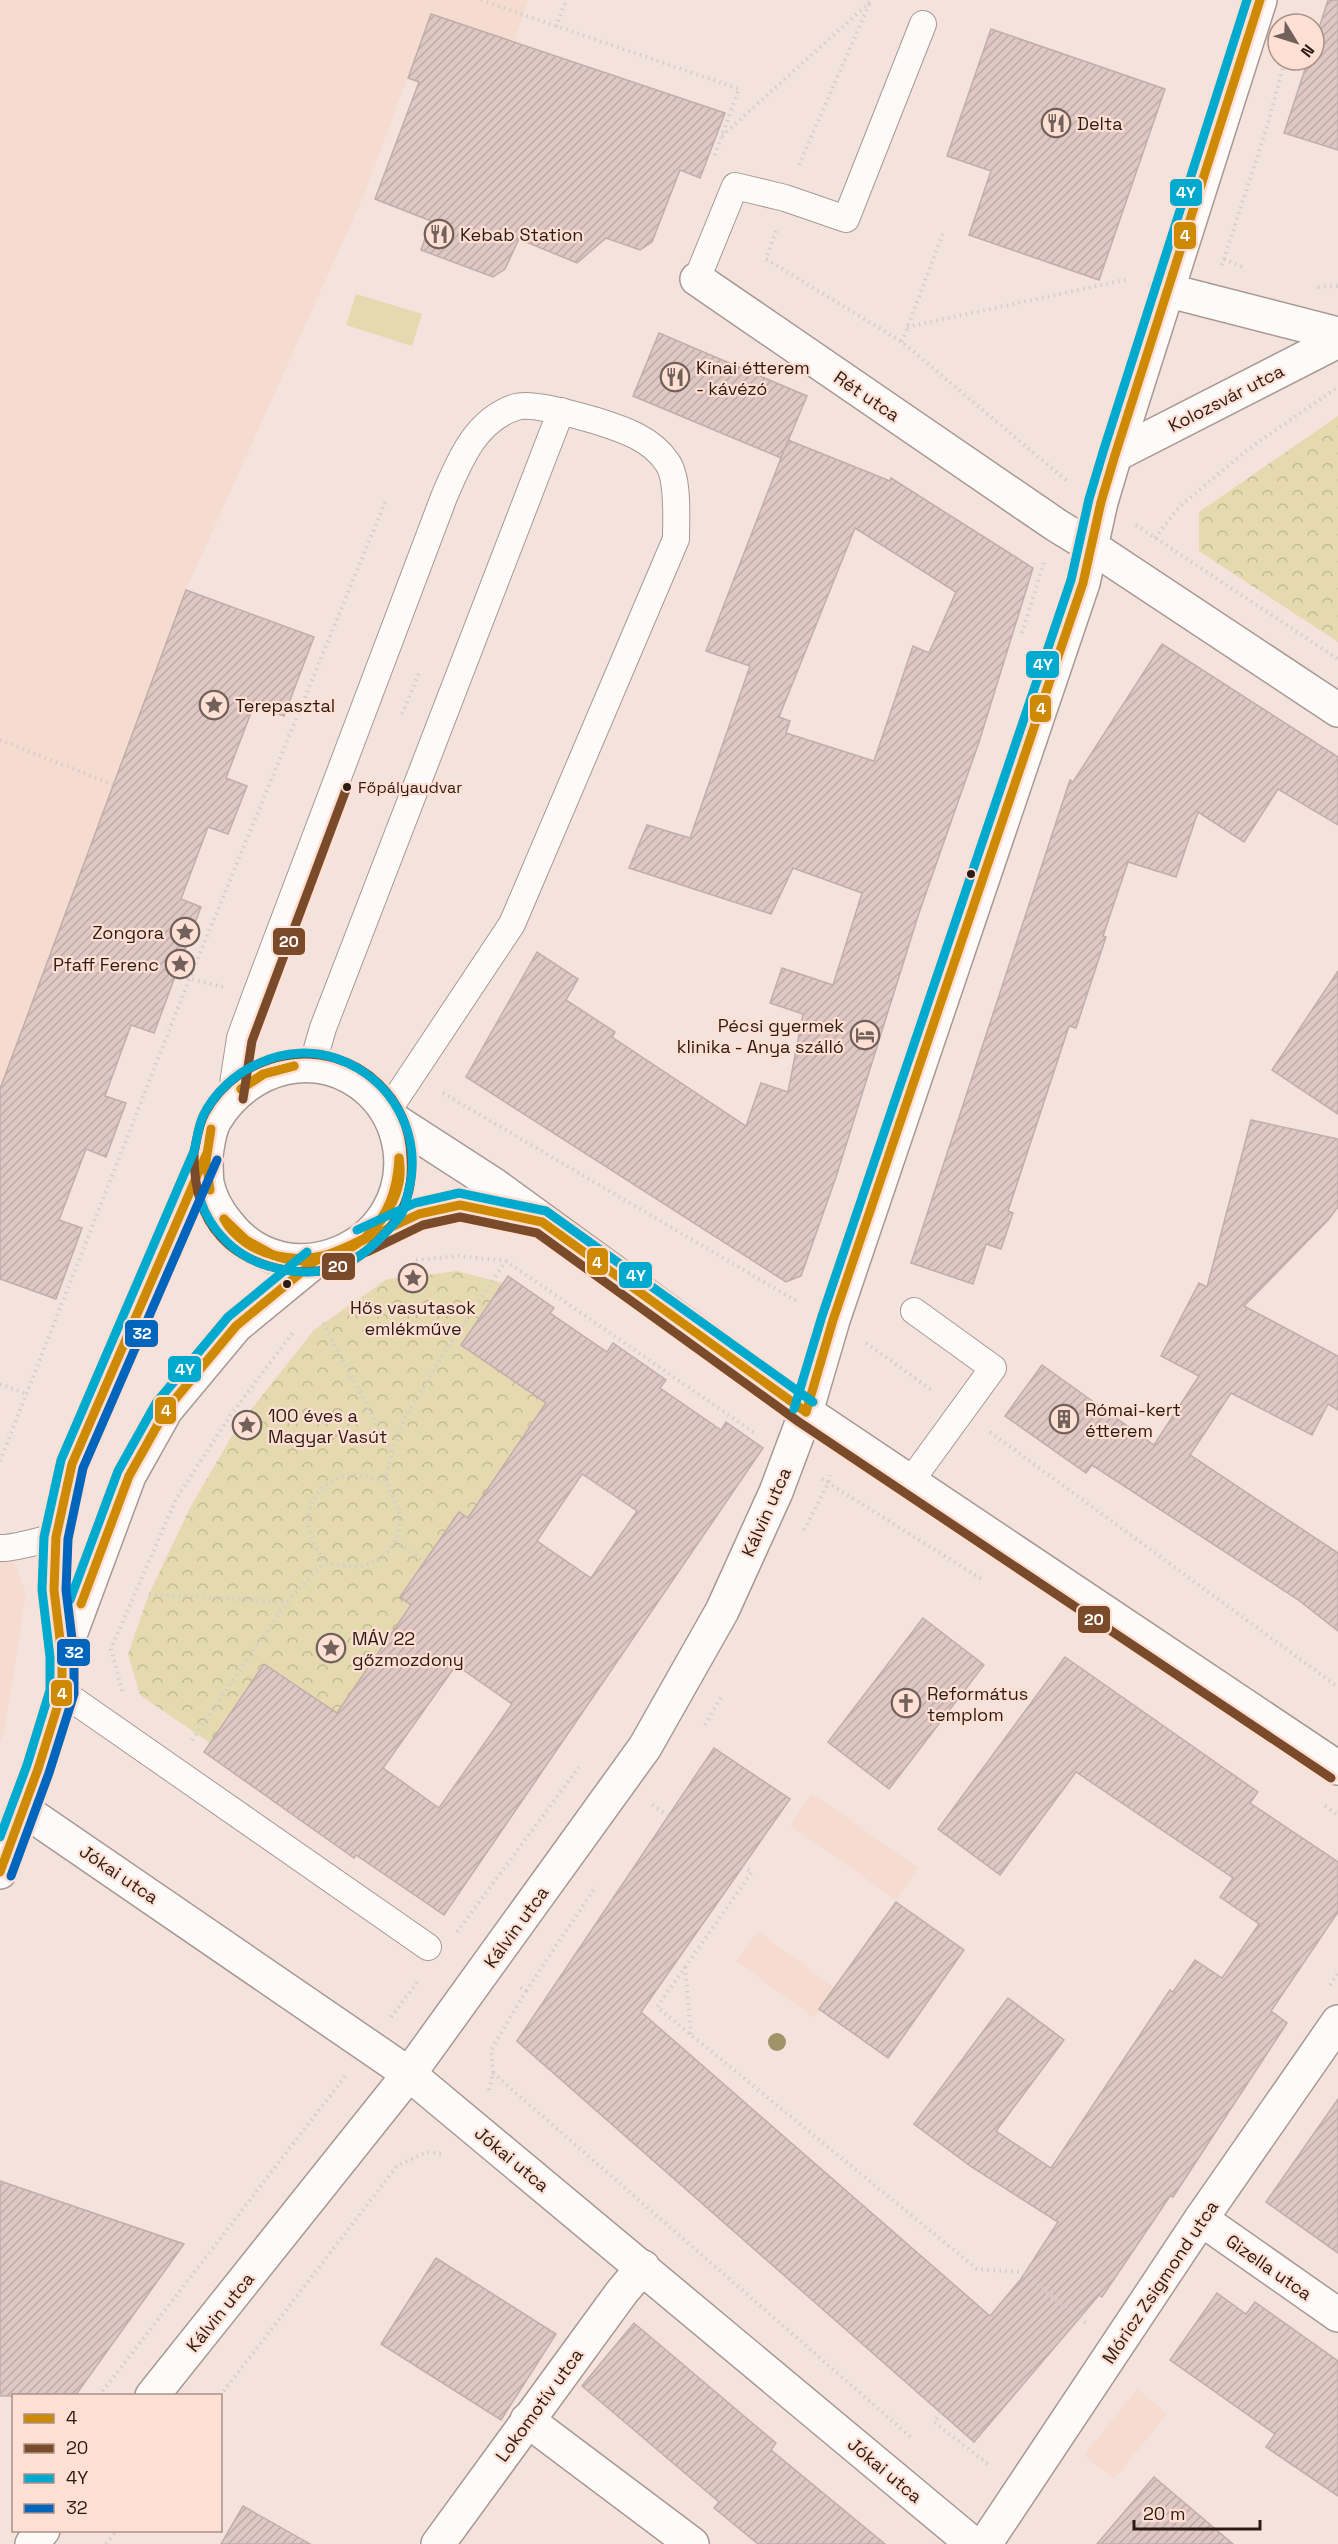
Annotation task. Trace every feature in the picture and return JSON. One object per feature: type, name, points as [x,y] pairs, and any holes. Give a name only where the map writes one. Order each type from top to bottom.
[{"type":"street","name":"Kálvin utca","points":[[154,2394],[409,2074],[489,1965],[645,1747],[722,1611],[776,1492],[806,1412],[833,1320],[1083,584],[1101,502],[1115,455],[1260,0]]},
{"type":"street","name":"Rét utca","points":[[697,279],[1056,525],[1338,710]]},
{"type":"street","points":[[1166,290],[1338,334]]},
{"type":"street","name":"Kolozsvár utca","points":[[1115,455],[1338,341]]},
{"type":"street","points":[[0,1872],[24,1810],[62,1692],[62,1656],[54,1590],[56,1537],[72,1464],[206,1155],[213,1122],[231,1097],[254,1078],[282,1067],[312,1066],[330,1069],[363,1085],[389,1115],[493,1184],[542,1222],[806,1412],[1338,1768]]},
{"type":"street","points":[[362,1241],[378,1226],[391,1206],[399,1185],[402,1162],[399,1139],[389,1115]]},
{"type":"street","points":[[206,1155],[207,1184],[217,1211],[235,1234],[258,1251],[286,1260],[315,1261],[339,1254],[420,1215],[460,1205],[542,1222]]},
{"type":"street","points":[[62,1656],[129,1476],[166,1410],[236,1326],[315,1261]]},
{"type":"street","name":"Jókai utca","points":[[24,1810],[409,2074],[973,2544]]},
{"type":"street","name":"Móricz Zsigmond utca","points":[[985,2544],[1201,2219],[1338,2022]]},
{"type":"street","name":"Gizella utca","points":[[1201,2219],[1338,2314]]},
{"type":"street","name":"Lokomotív utca","points":[[438,2544],[527,2420],[643,2267]]},
{"type":"street","points":[[527,2420],[692,2544]]},
{"type":"street","points":[[32,2544],[41,2532]]},
{"type":"lane","points":[[697,279],[735,186],[785,198],[846,219],[923,24]]},
{"type":"lane","points":[[231,1097],[240,1038],[444,497],[465,448],[489,423],[517,406],[561,411],[627,430],[650,445],[668,463],[676,494],[676,538],[512,924],[389,1115]]},
{"type":"lane","points":[[312,1066],[323,1028],[561,411]]},
{"type":"lane","points":[[910,1482],[993,1368],[914,1311]]},
{"type":"lane","points":[[0,1548],[10,1549],[18,1545],[56,1537]]},
{"type":"lane","points":[[62,1692],[429,1947]]},
{"type":"path","points":[[481,0],[739,89],[713,158]]},
{"type":"path","points":[[556,27],[566,0]]},
{"type":"path","points":[[721,136],[871,0]]},
{"type":"path","points":[[871,0],[785,198],[766,259],[902,342],[1071,484],[1338,659]]},
{"type":"path","points":[[902,342],[943,233]]},
{"type":"path","points":[[907,327],[1131,279]]},
{"type":"path","points":[[1155,538],[1179,507],[1247,450],[1338,387]]},
{"type":"path","points":[[0,1461],[184,990],[386,500]]},
{"type":"path","points":[[0,740],[114,785]]},
{"type":"path","points":[[406,1261],[459,1256],[506,1262],[761,1438]]},
{"type":"path","points":[[324,1563],[357,1567],[372,1563],[386,1554],[395,1541],[400,1526],[399,1510],[385,1480],[392,1452],[405,1417],[449,1346],[506,1262]]},
{"type":"path","points":[[833,1320],[1338,1687]]},
{"type":"path","points":[[323,1323],[392,1452]]},
{"type":"path","points":[[120,1684],[111,1648],[176,1499],[230,1416],[298,1326]]},
{"type":"path","points":[[0,1384],[26,1394]]},
{"type":"path","points":[[324,1563],[309,1532],[308,1516],[313,1501],[322,1488],[335,1479],[351,1475],[385,1480]]},
{"type":"path","points":[[395,1541],[424,1562]]},
{"type":"path","points":[[191,1742],[287,1602],[324,1563]]},
{"type":"path","points":[[149,1594],[287,1602]]},
{"type":"path","points":[[478,2130],[493,2073],[491,2050],[526,1991],[452,1939],[585,1759]]},
{"type":"path","points":[[651,1804],[669,1816]]},
{"type":"path","points":[[743,1866],[752,1872],[657,2007],[977,2269],[1022,2272],[1035,2284]]},
{"type":"path","points":[[685,1967],[691,2035]]},
{"type":"path","points":[[101,2394],[424,1974]]},
{"type":"path","points":[[493,2073],[919,2445]]},
{"type":"path","points":[[941,2414],[934,2421],[979,2457]]},
{"type":"path","points":[[106,2544],[115,2532]]},
{"type":"shaded area","points":[[0,0],[529,0],[513,42],[431,14],[364,195],[186,590],[0,1089]]},
{"type":"shaded area","points":[[0,1542],[10,1549],[26,1594],[5,1728],[0,1742]]},
{"type":"shaded area","points":[[812,1793],[918,1868],[896,1900],[790,1825]]},
{"type":"shaded area","points":[[758,1931],[835,1988],[814,2018],[736,1961]]},
{"type":"shaded area","points":[[1137,2389],[1167,2414],[1114,2479],[1084,2455]]},
{"type":"green space","points":[[356,294],[422,314],[412,346],[346,325]]},
{"type":"green space","points":[[1338,416],[1338,642],[1199,551],[1199,512]]},
{"type":"green space","points":[[457,1271],[503,1283],[461,1345],[550,1398],[468,1518],[459,1512],[401,1597],[411,1605],[330,1723],[305,1692],[264,1664],[210,1743],[140,1695],[128,1654],[149,1594],[191,1506],[233,1434],[245,1442],[260,1419],[249,1412],[314,1330],[387,1279],[406,1277],[408,1284],[420,1283],[419,1276]]},
{"type":"building","points":[[1328,0],[1338,0],[1338,150],[1284,133],[1304,72],[1326,72],[1326,12],[1324,12]]},
{"type":"building","points":[[431,14],[725,113],[700,178],[680,170],[652,242],[640,250],[606,238],[577,263],[519,239],[505,269],[493,277],[421,250],[431,221],[375,199],[419,82],[408,78]]},
{"type":"building","name":"Delta","points":[[991,29],[1165,89],[1099,280],[969,235],[991,171],[947,156]]},
{"type":"building","points":[[659,333],[807,396],[781,458],[633,396]]},
{"type":"building","points":[[788,440],[890,481],[891,478],[1033,568],[979,742],[919,913],[836,1177],[801,1276],[786,1282],[466,1077],[537,952],[578,979],[566,1000],[615,1032],[612,1037],[746,1126],[761,1083],[788,1092],[803,1014],[770,1003],[782,968],[833,985],[862,893],[793,868],[771,914],[629,868],[647,825],[690,838],[750,666],[706,651]],"holes":[[[855,528],[956,592],[929,653],[913,646],[874,761],[786,733],[790,721],[779,717]]]},
{"type":"building","points":[[186,590],[314,637],[284,716],[254,705],[226,778],[247,786],[228,834],[208,827],[181,899],[201,907],[154,1033],[131,1025],[105,1096],[126,1103],[106,1157],[86,1149],[59,1220],[82,1228],[56,1299],[0,1279],[0,1089]]},
{"type":"building","points":[[1162,644],[1338,757],[1338,825],[1278,789],[1244,842],[1198,812],[1176,877],[1128,862],[1076,1028],[1069,1026],[1008,1211],[1013,1213],[1001,1249],[986,1244],[973,1284],[911,1263],[1070,780],[1073,782]]},
{"type":"building","points":[[1338,971],[1338,1114],[1272,1070]]},
{"type":"building","points":[[1251,1120],[1338,1139],[1338,1207],[1244,1306],[1338,1356],[1338,1410],[1328,1404],[1312,1435],[1231,1393],[1190,1455],[1338,1553],[1338,1631],[1297,1599],[1092,1465],[1086,1473],[1005,1416],[1042,1365],[1154,1445],[1199,1376],[1161,1356],[1199,1283],[1207,1287]]},
{"type":"building","points":[[508,1276],[554,1308],[550,1313],[607,1352],[613,1343],[666,1380],[660,1388],[721,1430],[726,1422],[763,1448],[444,1915],[356,1855],[354,1858],[204,1752],[264,1664],[337,1713],[411,1605],[400,1597],[459,1512],[468,1518],[546,1403],[461,1345]],"holes":[[[582,1474],[637,1511],[591,1578],[537,1541]],[[456,1665],[512,1704],[439,1808],[383,1768]]]},
{"type":"building","name":"Református templom","points":[[923,1618],[984,1665],[889,1789],[828,1742]]},
{"type":"building","points":[[1065,1657],[1258,1792],[1250,1803],[1338,1862],[1338,1912],[1271,2011],[1287,2023],[1173,2197],[1170,2196],[1102,2297],[1099,2295],[974,2442],[517,2041],[714,1748],[790,1799],[641,2012],[990,2316],[1021,2279],[1058,2222],[970,2166],[914,2124],[1008,1998],[1064,2040],[996,2131],[1051,2168],[1170,1990],[1173,1992],[1195,1960],[1222,1978],[1259,1924],[1220,1897],[1233,1878],[1076,1772],[1000,1875],[938,1829]]},
{"type":"building","points":[[896,1902],[964,1950],[888,2058],[819,2009]]},
{"type":"building","points":[[1338,2099],[1338,2253],[1266,2202]]},
{"type":"building","points":[[0,2181],[184,2244],[76,2394],[0,2396]]},
{"type":"building","points":[[436,2258],[556,2334],[501,2420],[381,2344]]},
{"type":"building","points":[[1217,2293],[1246,2314],[1255,2302],[1338,2361],[1338,2496],[1266,2447],[1275,2434],[1170,2360]]},
{"type":"building","points":[[634,2323],[776,2443],[771,2450],[885,2544],[758,2544],[714,2508],[719,2502],[582,2386]]},
{"type":"building","points":[[1154,2477],[1233,2544],[1097,2544]]},
{"type":"building","points":[[243,2506],[310,2544],[221,2544]]},
{"type":"transit line","name":"4Y","points":[[794,1409],[822,1316],[1071,580],[1089,499],[1103,452],[1247,0]]},
{"type":"transit line","name":"4","points":[[806,1412],[833,1320],[1083,583],[1101,502],[1115,455],[1260,0]]},
{"type":"transit line","name":"20","points":[[243,1099],[252,1041],[347,787]]},
{"type":"transit line","name":"4Y","points":[[0,1837],[27,1765],[50,1690],[50,1657],[42,1590],[44,1537],[61,1460],[194,1151],[203,1116],[213,1099],[242,1072],[279,1056],[299,1053],[318,1054],[338,1059],[357,1068],[389,1095],[400,1112],[412,1151],[412,1172],[402,1213],[373,1245],[347,1263],[333,1268],[302,1272],[257,1262],[226,1241],[210,1222],[200,1199]]},
{"type":"transit line","name":"20","points":[[194,1153],[199,1128],[205,1113],[220,1092],[239,1075],[261,1063],[285,1056],[310,1054],[335,1058],[358,1068],[379,1084],[398,1108],[406,1127],[410,1147],[410,1188],[404,1205],[394,1222],[375,1244],[362,1254],[334,1268],[303,1272],[286,1270],[249,1258],[230,1246],[220,1236],[203,1208],[195,1176],[194,1155]]},
{"type":"transit line","name":"4","points":[[241,1089],[263,1074],[294,1066]]},
{"type":"transit line","name":"4","points":[[241,1089],[264,1074],[294,1066]]},
{"type":"transit line","name":"4","points":[[210,1190],[206,1161],[211,1129]]},
{"type":"transit line","name":"4","points":[[0,1872],[38,1769],[62,1692],[62,1656],[54,1590],[56,1537],[72,1464],[206,1155]]},
{"type":"transit line","name":"4","points":[[365,1238],[386,1211],[394,1191],[399,1158]]},
{"type":"transit line","name":"4","points":[[365,1238],[387,1212],[397,1192],[399,1158]]},
{"type":"transit line","name":"32","points":[[11,1876],[49,1773],[74,1694],[74,1655],[66,1590],[68,1539],[83,1468],[217,1160]]},
{"type":"transit line","name":"4Y","points":[[357,1230],[415,1203],[459,1193],[546,1211],[813,1402]]},
{"type":"transit line","name":"4","points":[[362,1241],[419,1214],[460,1205],[542,1222],[806,1412]]},
{"type":"transit line","name":"20","points":[[367,1252],[423,1225],[460,1217],[537,1233],[799,1422],[1331,1778]]},
{"type":"transit line","name":"4","points":[[224,1219],[246,1240],[273,1255]]},
{"type":"transit line","name":"4","points":[[224,1219],[233,1232],[245,1242],[273,1255]]},
{"type":"transit line","name":"4","points":[[273,1255],[299,1259],[321,1256],[365,1238]]},
{"type":"transit line","name":"4","points":[[273,1255],[297,1261],[321,1259],[344,1251],[365,1238]]},
{"type":"transit line","name":"4Y","points":[[70,1600],[118,1471],[156,1403],[228,1317],[307,1252]]},
{"type":"transit line","name":"4","points":[[81,1604],[129,1476],[166,1410],[236,1326],[315,1261]]},
{"type":"place","name":"Delta","points":[[1056,123]]},
{"type":"place","name":"Kebab Station","points":[[439,234]]},
{"type":"place","name":"Kínai étterem - kávézó","points":[[675,377]]},
{"type":"place","name":"Terepasztal","points":[[214,705]]},
{"type":"place","name":"Főpályaudvar","points":[[347,787]]},
{"type":"place","name":"Zongora","points":[[185,932]]},
{"type":"place","name":"Pfaff Ferenc","points":[[180,964]]},
{"type":"place","name":"Pécsi gyermek klinika - Anya szálló","points":[[865,1035]]},
{"type":"place","name":"Hős vasutasok emlékműve","points":[[413,1278]]},
{"type":"place","name":"Római-kert étterem","points":[[1064,1419]]},
{"type":"place","name":"100 éves a Magyar Vasút","points":[[247,1425]]},
{"type":"place","name":"MÁV 22 gőzmozdony","points":[[331,1648]]},
{"type":"place","name":"Református templom","points":[[906,1703]]}]
